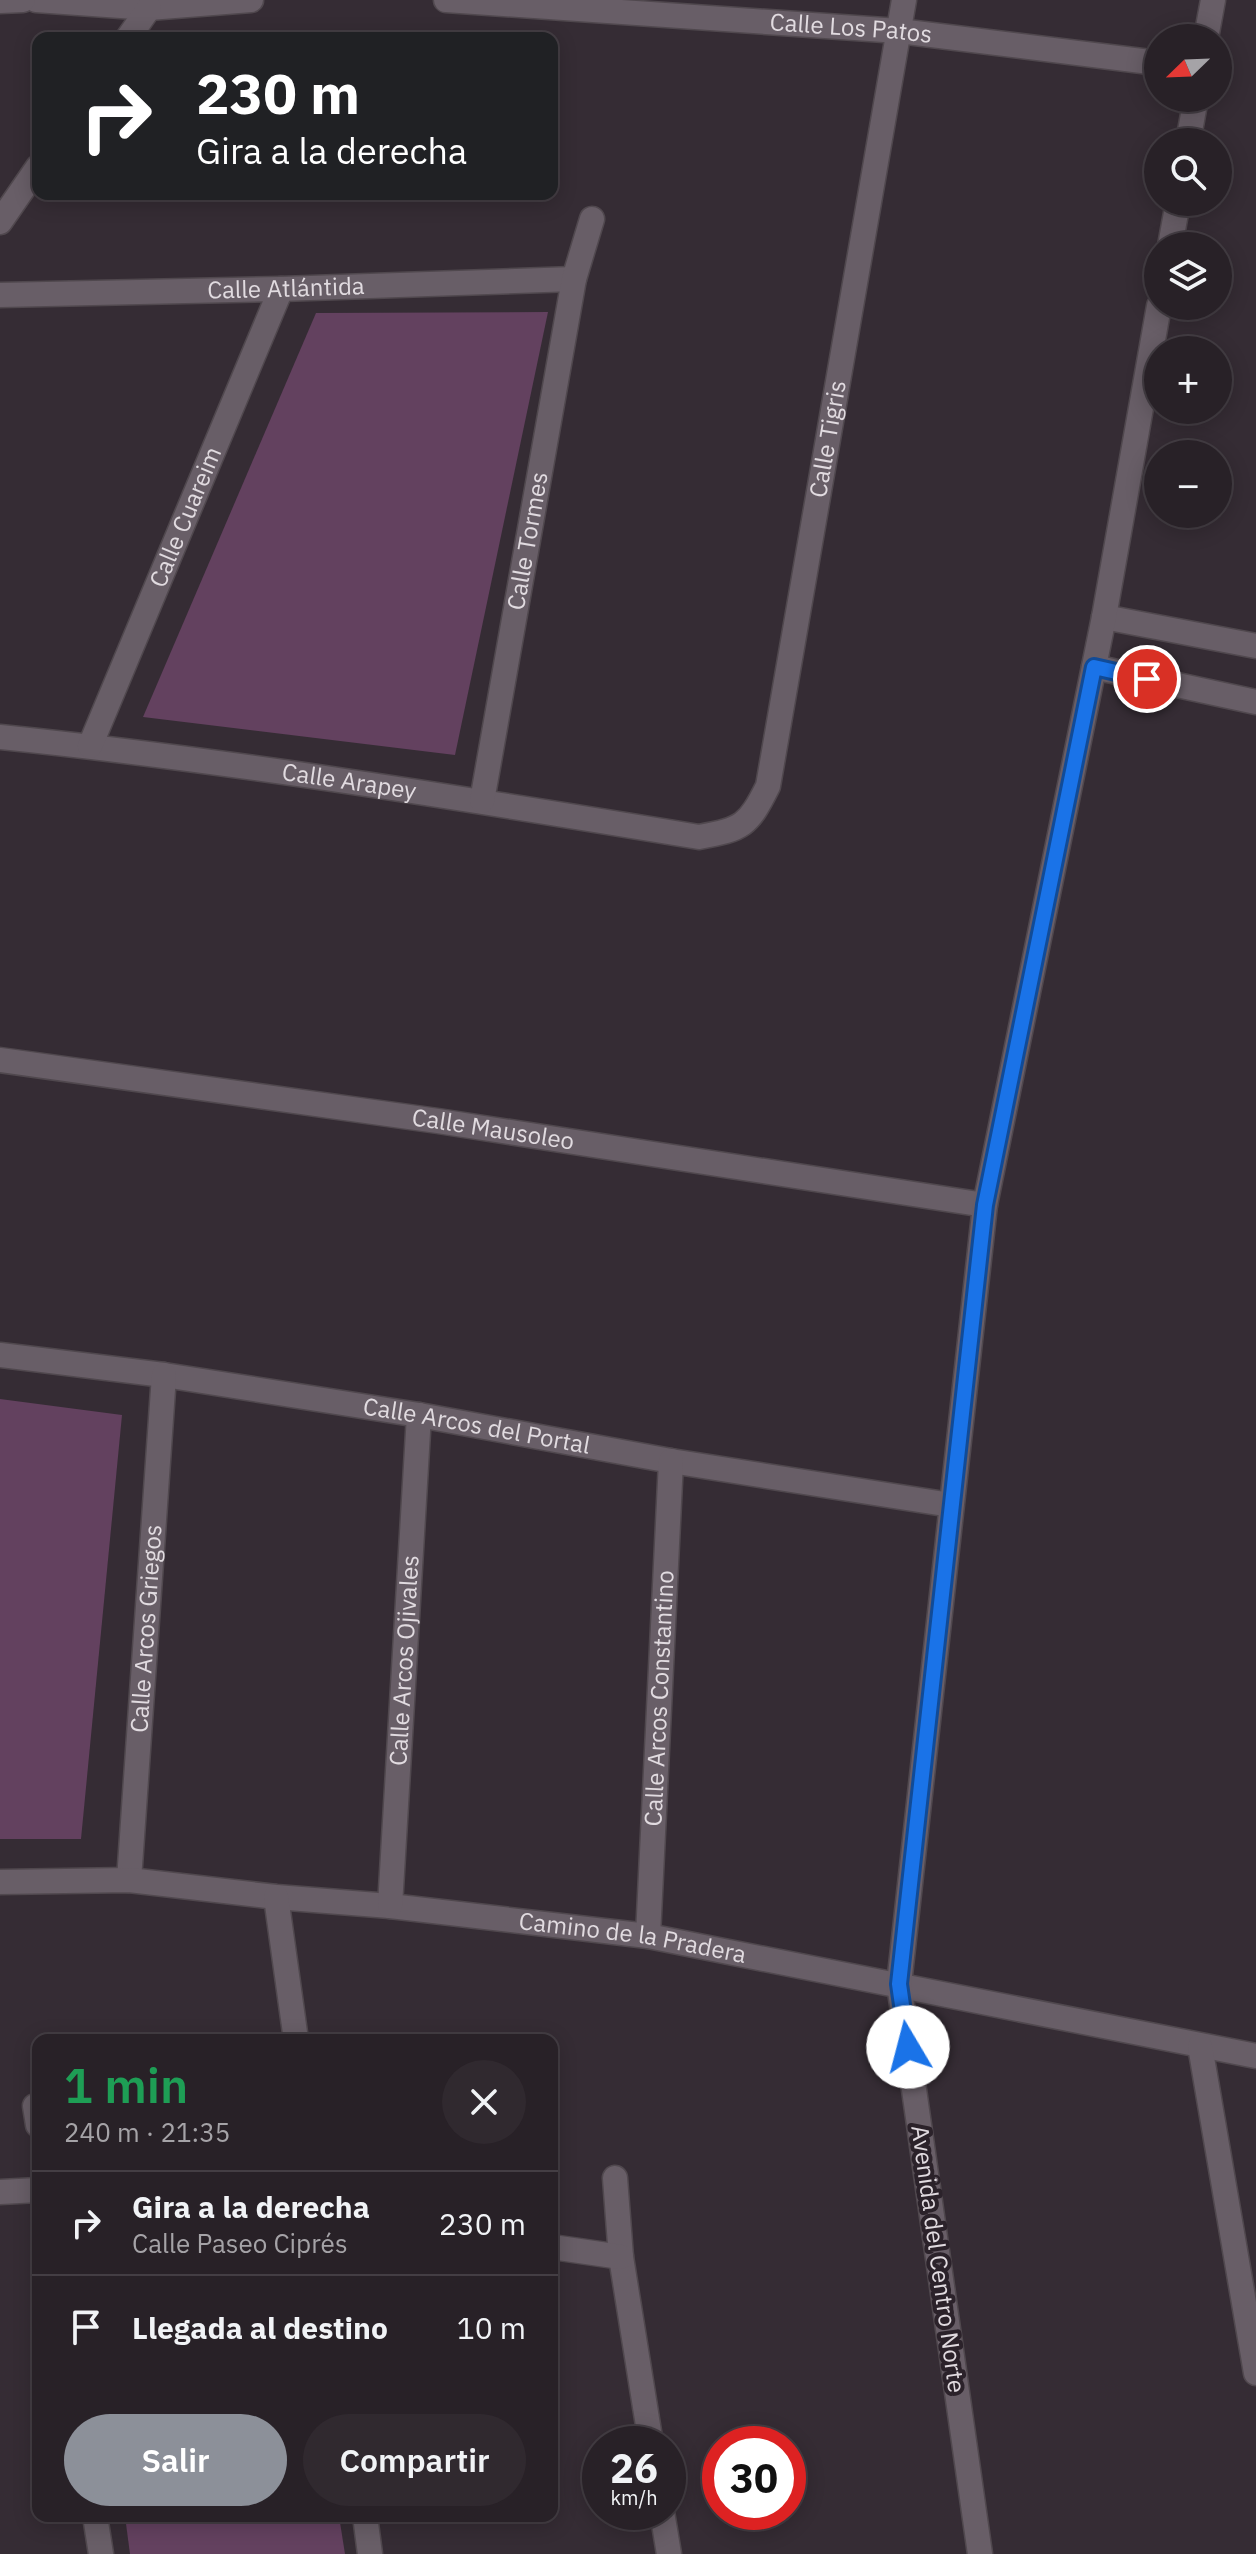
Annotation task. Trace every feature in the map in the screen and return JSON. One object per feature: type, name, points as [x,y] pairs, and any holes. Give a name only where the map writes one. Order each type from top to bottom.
[{"type":"street","points":[[0,1],[23,0]]},
{"type":"street","points":[[36,0],[149,8],[251,0]]},
{"type":"street","name":"Calle Los Patos","points":[[446,0],[899,31],[1144,61]]},
{"type":"street","name":"Calle Tigris","points":[[699,837],[730,831],[753,815],[768,786],[904,0]]},
{"type":"street","points":[[1209,24],[1213,0]]},
{"type":"street","points":[[132,32],[149,8]]},
{"type":"street","points":[[0,222],[32,176]]},
{"type":"street","name":"Calle Tormes","points":[[482,801],[574,279],[592,219]]},
{"type":"street","name":"Calle Atlántida","points":[[0,295],[574,279]]},
{"type":"street","name":"Calle Cuareim","points":[[90,746],[281,289]]},
{"type":"street","name":"Avenida del Centro Norte","points":[[980,2554],[899,1984],[985,1205],[1104,617],[1157,320]]},
{"type":"street","points":[[1104,617],[1256,646]]},
{"type":"street","points":[[1094,667],[1256,702]]},
{"type":"street","name":"Calle Arapey","points":[[0,737],[90,746],[482,801],[699,837]]},
{"type":"street","name":"Calle Mausoleo","points":[[0,1060],[438,1121],[985,1205]]},
{"type":"street","name":"Calle Arcos del Portal","points":[[0,1355],[164,1375],[419,1415],[671,1461],[951,1505]]},
{"type":"street","name":"Calle Arcos Griegos","points":[[129,1880],[164,1375]]},
{"type":"street","name":"Calle Arcos Ojivales","points":[[390,1906],[419,1415]]},
{"type":"street","name":"Calle Arcos Constantino","points":[[648,1936],[671,1461]]},
{"type":"street","name":"Camino de la Pradera","points":[[0,1882],[129,1880],[648,1936],[1256,2056]]},
{"type":"street","points":[[276,1897],[295,2034]]},
{"type":"street","points":[[1200,2046],[1256,2373]]},
{"type":"street","points":[[615,2178],[621,2257],[648,2426]]},
{"type":"street","points":[[0,2192],[32,2190]]},
{"type":"street","points":[[558,2248],[621,2257]]},
{"type":"street","points":[[96,2522],[101,2554]]},
{"type":"street","points":[[366,2522],[370,2554]]},
{"type":"street","points":[[665,2530],[669,2554]]},
{"type":"shaded area","points":[[548,312],[455,755],[143,717],[316,313]]},
{"type":"shaded area","points":[[0,1399],[122,1415],[81,1839],[0,1839]]},
{"type":"shaded area","points":[[126,2522],[340,2522],[345,2554],[130,2554]]},
{"type":"route","points":[[908,2047],[899,1984],[985,1205],[1094,667],[1147,679]]}]
